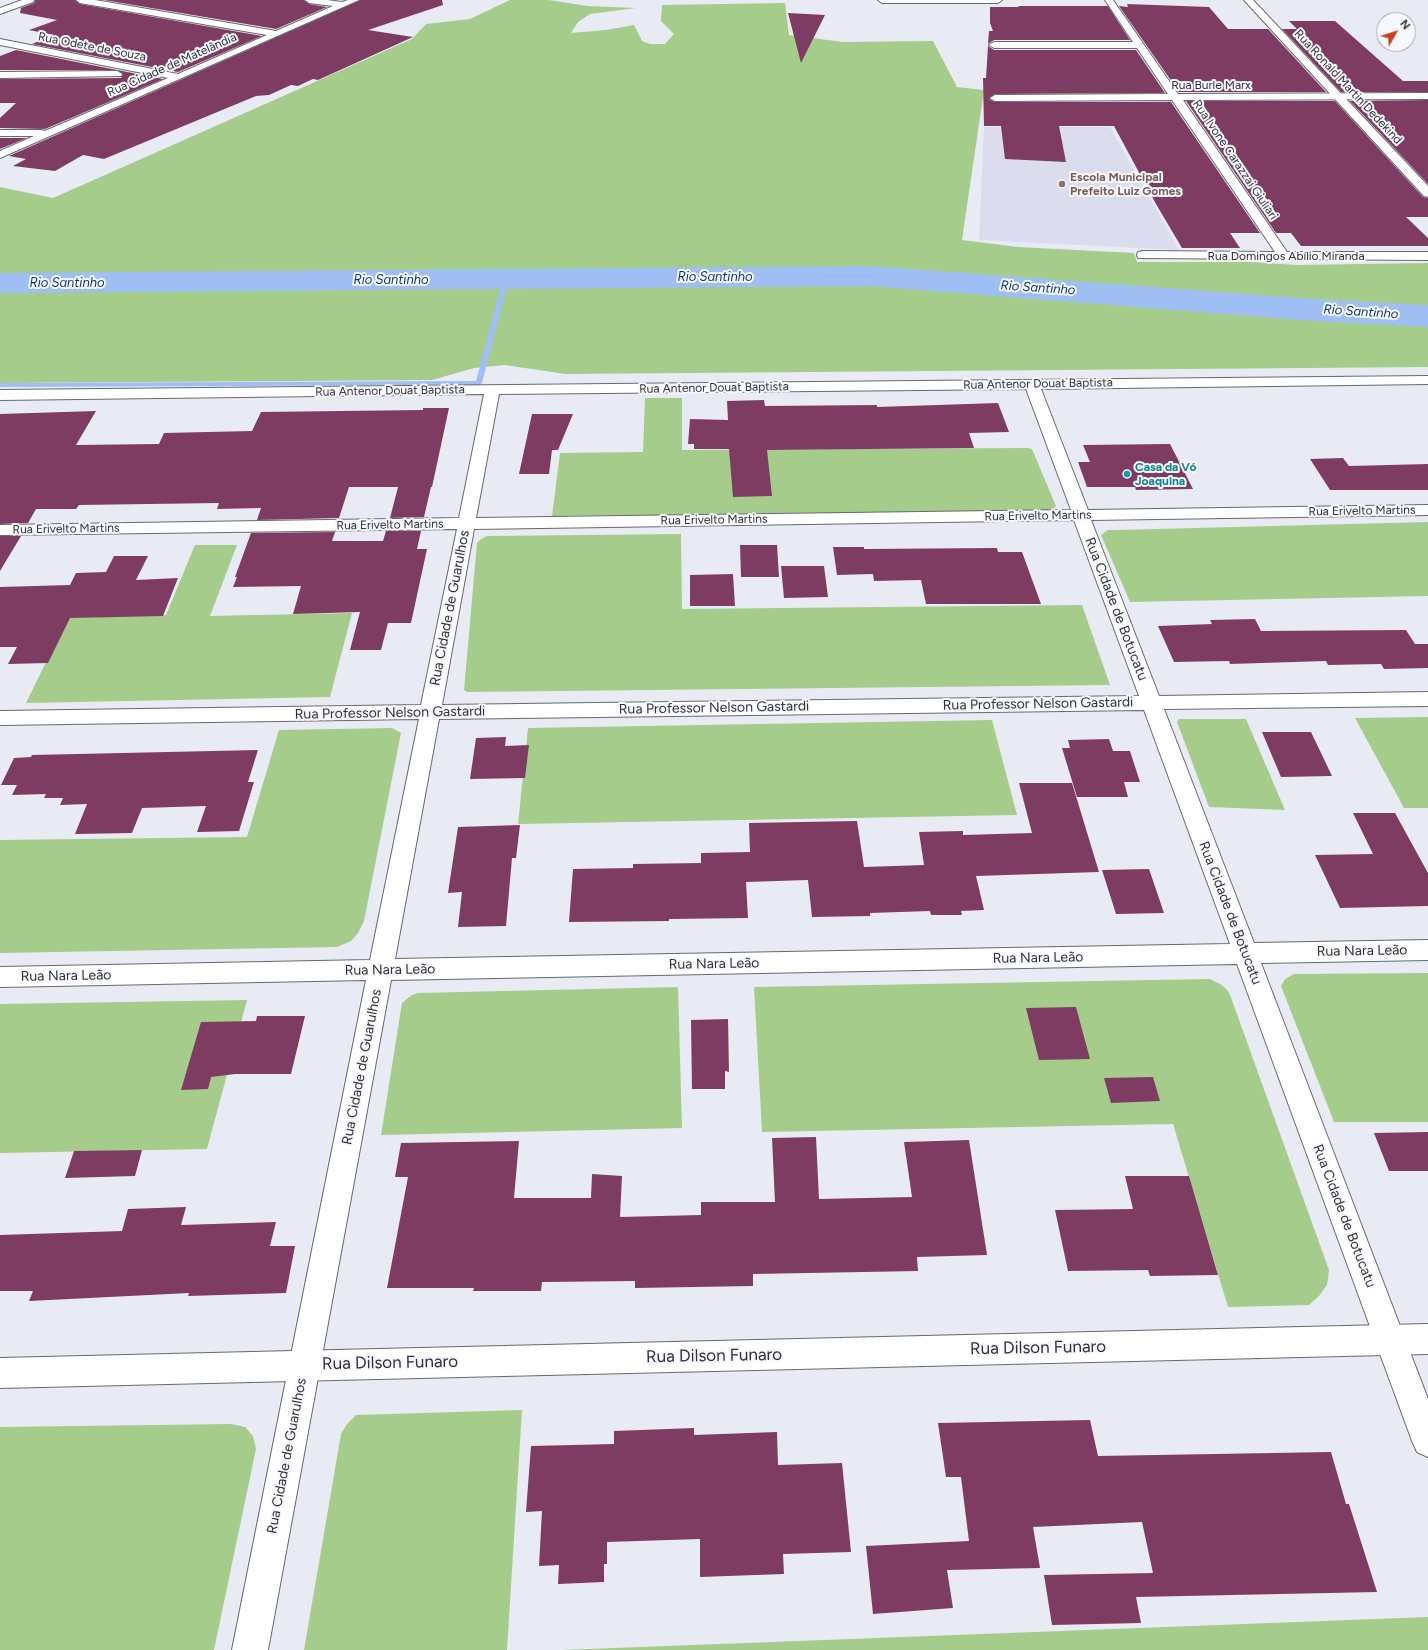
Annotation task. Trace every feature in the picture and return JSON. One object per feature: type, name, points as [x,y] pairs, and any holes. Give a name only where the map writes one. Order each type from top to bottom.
[{"type":"street","points":[[0,11],[30,0]]},
{"type":"street","points":[[80,0],[276,34]]},
{"type":"street","points":[[309,0],[343,5]]},
{"type":"street","name":"Rua Cidade de Matelândia","points":[[0,155],[355,0]]},
{"type":"street","points":[[882,0],[998,0]]},
{"type":"street","name":"Rua Ivone Carazzai Giuliari","points":[[1109,0],[1284,256]]},
{"type":"street","name":"Rua Ronald Martin Dedekind","points":[[1248,0],[1428,193]]},
{"type":"street","name":"Rua Odete de Souza","points":[[0,42],[179,77]]},
{"type":"street","points":[[994,45],[1140,45]]},
{"type":"street","points":[[0,75],[166,74]]},
{"type":"street","name":"Rua Burle Marx","points":[[995,98],[1428,96]]},
{"type":"street","points":[[0,133],[51,133]]},
{"type":"street","name":"Rua Domingos Abílio Miranda","points":[[1143,255],[1428,256]]},
{"type":"street","name":"Rua Antenor Douat Baptista","points":[[0,395],[1428,380]]},
{"type":"street","name":"Rua Cidade de Botucatu","points":[[1032,384],[1428,1441]]},
{"type":"street","name":"Rua Cidade de Guarulhos","points":[[250,1650],[492,390]]},
{"type":"street","name":"Rua Erivelto Martins","points":[[0,530],[1428,510]]},
{"type":"street","name":"Rua Professor Nelson Gastardi","points":[[0,718],[1428,699]]},
{"type":"street","name":"Rua Nara Leão","points":[[0,977],[1428,950]]},
{"type":"street","name":"Rua Dilson Funaro","points":[[0,1373],[1428,1339]]},
{"type":"shaded area","name":"Escola Municipal Prefeito Luiz Gomes","points":[[984,127],[1110,127],[1179,250],[979,240]]},
{"type":"green space","points":[[510,0],[548,0],[588,6],[636,8],[590,14],[578,22],[571,33],[606,30],[634,25],[642,41],[650,44],[665,44],[674,34],[661,21],[662,5],[785,3],[789,35],[843,42],[933,41],[957,87],[984,90],[962,240],[1018,247],[1134,253],[1137,262],[1250,262],[1297,265],[1428,263],[1428,367],[565,374],[505,365],[474,368],[432,380],[0,383],[0,187],[53,198],[412,39],[426,24],[470,19]]},
{"type":"green space","points":[[645,398],[682,398],[682,450],[1032,449],[1056,506],[1052,511],[552,516],[560,453],[643,452]]},
{"type":"green space","points":[[1428,522],[1428,596],[1130,602],[1101,535],[1108,530]]},
{"type":"green space","points":[[681,534],[682,609],[1082,605],[1110,685],[467,692],[464,690],[477,543],[481,539],[487,536]]},
{"type":"green space","points":[[195,545],[237,545],[210,616],[352,613],[330,697],[26,703],[68,617],[166,615]]},
{"type":"green space","points":[[1428,717],[1428,808],[1404,808],[1355,718]]},
{"type":"green space","points":[[1179,719],[1246,719],[1285,810],[1209,807],[1177,722]]},
{"type":"green space","points":[[992,720],[1017,815],[518,824],[528,728]]},
{"type":"green space","points":[[392,728],[401,733],[364,921],[358,933],[351,941],[337,947],[0,953],[0,840],[247,837],[279,730]]},
{"type":"green space","points":[[1428,973],[1428,1122],[1334,1122],[1281,986],[1285,979],[1294,974]]},
{"type":"green space","points":[[1210,979],[1222,985],[1229,992],[1329,1270],[1327,1285],[1319,1296],[1309,1305],[1228,1307],[1173,1124],[762,1132],[754,987]]},
{"type":"green space","points":[[678,987],[682,1128],[381,1135],[402,1003],[412,995],[418,993]]},
{"type":"green space","points":[[247,1000],[207,1149],[0,1153],[0,1004]]},
{"type":"green space","points":[[522,1410],[507,1650],[304,1650],[341,1434],[347,1424],[356,1415]]},
{"type":"green space","points":[[231,1424],[245,1427],[253,1436],[256,1449],[214,1650],[0,1650],[0,1427]]},
{"type":"green space","points":[[1428,1617],[1428,1650],[562,1650]]},
{"type":"building","points":[[35,0],[75,0],[80,4],[262,36],[178,72],[32,44],[54,35],[29,30],[57,20],[20,13],[21,8],[34,3]]},
{"type":"building","points":[[104,0],[304,0],[309,4],[327,7],[276,29]]},
{"type":"building","points":[[360,0],[442,0],[443,5],[368,30],[413,37],[318,80],[313,79],[298,86],[291,85],[269,95],[256,96],[104,159],[83,155],[55,171],[13,166],[26,159],[9,156]]},
{"type":"building","points":[[1127,4],[1209,7],[1228,29],[1268,29],[1326,92],[1179,92],[1119,6],[1128,7]]},
{"type":"building","points":[[1018,6],[1108,6],[1130,40],[994,40],[988,44],[989,31],[993,31],[990,23],[990,7],[1019,7]]},
{"type":"building","points":[[788,13],[825,15],[801,63]]},
{"type":"building","points":[[1289,21],[1335,21],[1403,81],[1428,81],[1428,92],[1341,92],[1282,29],[1297,29]]},
{"type":"building","points":[[988,46],[994,50],[1136,50],[1165,93],[995,94],[989,99],[995,102],[1171,102],[1260,233],[1230,233],[1240,248],[1182,248],[1156,204],[1114,126],[1059,126],[1066,162],[1005,159],[1001,126],[984,126],[983,78],[986,78]]},
{"type":"building","points":[[16,50],[117,70],[0,70],[0,56]]},
{"type":"building","points":[[117,70],[163,79],[45,129],[0,128],[0,118],[16,103],[0,103],[0,79],[121,78],[123,74]]},
{"type":"building","points":[[1428,100],[1428,184],[1350,101]]},
{"type":"building","points":[[1186,101],[1335,101],[1423,197],[1428,198],[1428,217],[1406,217],[1428,238],[1428,246],[1301,246],[1291,233],[1276,233]]},
{"type":"building","points":[[0,138],[27,138],[0,149]]},
{"type":"building","points":[[764,400],[765,406],[877,405],[877,407],[998,403],[1009,432],[969,433],[974,448],[767,450],[772,496],[733,497],[729,449],[694,449],[694,444],[688,444],[690,419],[728,420],[727,401]]},
{"type":"building","points":[[423,408],[449,408],[424,517],[390,518],[398,487],[349,487],[339,518],[257,520],[261,508],[217,509],[219,503],[79,505],[76,509],[36,509],[28,523],[0,524],[0,414],[96,411],[76,445],[159,444],[164,433],[252,431],[261,412],[423,410]]},
{"type":"building","points":[[532,414],[573,414],[558,450],[552,450],[549,474],[519,474]]},
{"type":"building","points":[[1170,444],[1193,489],[1136,490],[1135,487],[1087,487],[1078,462],[1090,462],[1083,445]]},
{"type":"building","points":[[1343,458],[1349,466],[1428,464],[1428,490],[1330,490],[1310,459]]},
{"type":"building","points":[[386,531],[421,531],[417,549],[427,549],[411,623],[388,623],[381,650],[350,650],[360,612],[293,614],[301,586],[233,587],[237,577],[235,577],[251,533],[335,532],[332,541],[383,541]]},
{"type":"building","points":[[0,536],[21,536],[0,571]]},
{"type":"building","points":[[740,545],[777,545],[779,577],[741,577]]},
{"type":"building","points":[[833,547],[864,547],[864,549],[997,548],[998,552],[1022,552],[1041,604],[926,604],[921,580],[874,581],[873,574],[837,575]]},
{"type":"building","points":[[114,556],[148,556],[136,580],[178,578],[163,616],[70,618],[48,663],[8,664],[17,647],[0,647],[0,587],[70,585],[76,573],[106,572]]},
{"type":"building","points":[[781,566],[824,566],[828,597],[784,598]]},
{"type":"building","points":[[733,574],[735,606],[690,606],[690,575]]},
{"type":"building","points":[[1255,619],[1261,631],[1406,630],[1415,644],[1428,644],[1428,668],[1384,669],[1381,664],[1328,665],[1326,661],[1230,664],[1229,661],[1174,662],[1158,626],[1212,624],[1210,620]]},
{"type":"building","points":[[1262,732],[1311,732],[1332,776],[1281,777]]},
{"type":"building","points":[[506,737],[505,746],[529,745],[525,778],[470,779],[476,738]]},
{"type":"building","points":[[1109,739],[1113,751],[1130,751],[1140,782],[1124,782],[1128,797],[1077,797],[1062,748],[1070,748],[1068,740]]},
{"type":"building","points":[[258,750],[248,782],[254,782],[239,831],[197,832],[206,806],[142,808],[132,833],[75,834],[87,804],[60,805],[63,798],[44,798],[46,794],[12,795],[17,785],[1,785],[14,758],[31,757],[32,755]]},
{"type":"building","points":[[1019,783],[1072,783],[1099,872],[976,876],[984,910],[961,911],[962,915],[931,915],[930,911],[870,913],[870,916],[812,917],[808,880],[746,882],[748,918],[669,919],[669,921],[569,922],[573,869],[633,868],[633,864],[701,863],[701,853],[750,852],[749,823],[857,821],[864,867],[924,865],[919,832],[963,831],[963,835],[1032,833]]},
{"type":"building","points":[[1353,813],[1395,813],[1428,873],[1428,906],[1340,908],[1315,855],[1373,854]]},
{"type":"building","points":[[520,825],[516,858],[512,858],[506,926],[458,927],[462,892],[448,893],[458,827]]},
{"type":"building","points":[[1149,869],[1164,913],[1116,914],[1102,870]]},
{"type":"building","points":[[1076,1007],[1090,1059],[1039,1060],[1026,1008]]},
{"type":"building","points":[[257,1016],[305,1016],[291,1074],[235,1074],[211,1077],[208,1089],[181,1090],[201,1022],[256,1021]]},
{"type":"building","points":[[728,1019],[729,1072],[725,1071],[725,1089],[692,1089],[691,1020]]},
{"type":"building","points":[[1153,1077],[1160,1101],[1111,1103],[1104,1078]]},
{"type":"building","points":[[1428,1132],[1428,1171],[1389,1171],[1374,1133]]},
{"type":"building","points":[[816,1137],[819,1199],[912,1197],[904,1142],[969,1140],[987,1255],[917,1257],[918,1271],[753,1274],[753,1286],[635,1288],[635,1281],[542,1282],[541,1291],[473,1291],[474,1288],[387,1288],[408,1177],[395,1177],[401,1143],[519,1141],[514,1198],[591,1198],[592,1174],[622,1176],[620,1217],[701,1215],[701,1202],[775,1202],[772,1138]]},
{"type":"building","points":[[142,1150],[135,1176],[65,1178],[74,1151]]},
{"type":"building","points":[[1125,1176],[1189,1176],[1218,1275],[1150,1276],[1148,1270],[1068,1271],[1055,1210],[1133,1209]]},
{"type":"building","points":[[186,1207],[181,1225],[276,1222],[270,1246],[295,1246],[286,1293],[188,1296],[189,1293],[29,1301],[33,1291],[0,1291],[0,1235],[122,1231],[128,1209]]},
{"type":"building","points":[[1090,1420],[1098,1456],[1331,1452],[1346,1504],[1349,1504],[1377,1592],[1136,1597],[1141,1623],[1052,1625],[1044,1575],[1153,1573],[1142,1522],[1033,1527],[1040,1568],[947,1570],[953,1608],[873,1614],[866,1546],[969,1541],[961,1477],[946,1477],[938,1423]]},
{"type":"building","points":[[694,1428],[694,1435],[777,1432],[778,1465],[842,1463],[851,1552],[783,1554],[784,1574],[700,1577],[700,1539],[607,1542],[607,1564],[604,1564],[604,1582],[558,1584],[559,1565],[539,1566],[542,1511],[526,1512],[531,1446],[614,1444],[614,1431]]},
{"type":"waterway","name":"Rio Santinho","points":[[0,283],[870,276],[1315,310],[1428,316]]},
{"type":"waterway","points":[[0,385],[479,383],[506,279]]},
{"type":"place","name":"Escola Municipal Prefeito Luiz Gomes","points":[[1062,184]]},
{"type":"place","name":"Casa da Vó Joaquina","points":[[1127,474]]}]
